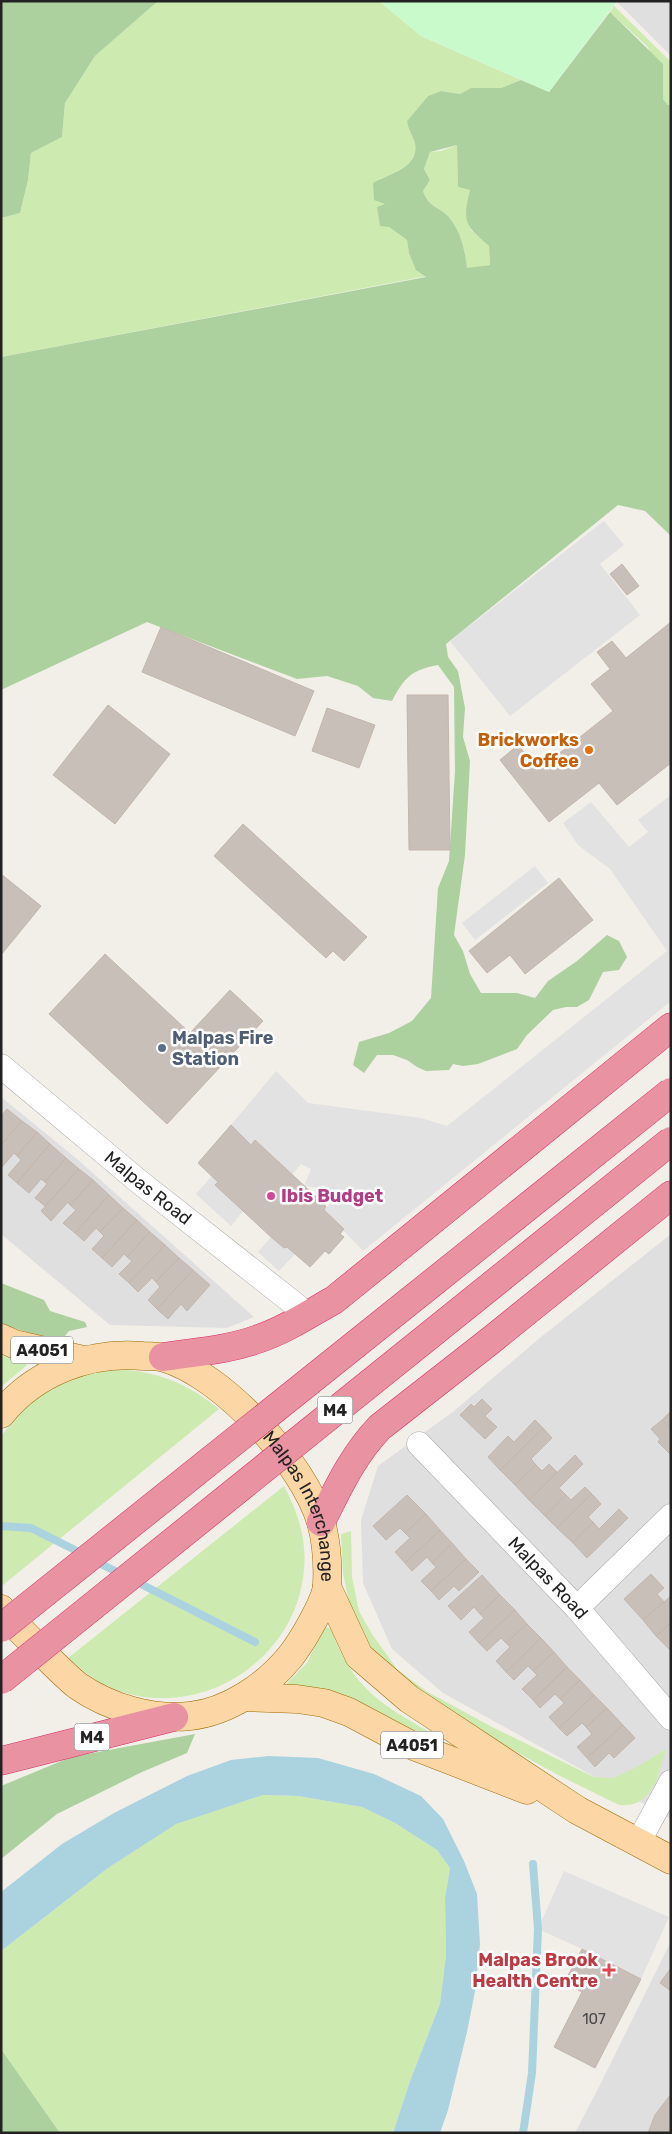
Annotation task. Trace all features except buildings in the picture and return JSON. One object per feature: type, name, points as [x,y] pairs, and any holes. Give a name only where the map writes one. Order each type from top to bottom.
[{"type":"highway","points":[[163,1357],[239,1345],[282,1329],[334,1300],[671,1027]]},
{"type":"highway","name":"M4","points":[[1,1628],[671,1092]]},
{"type":"highway","name":"M4","points":[[1,1680],[671,1141]]},
{"type":"highway","name":"M4","points":[[321,1522],[351,1462],[380,1427],[671,1195]]},
{"type":"highway","name":"M4","points":[[6,1760],[174,1717]]},
{"type":"main road","name":"A4051","points":[[1,1338],[14,1344],[83,1360]]},
{"type":"main road","name":"Malpas Interchange","points":[[1,1414],[26,1388],[54,1372],[83,1360],[105,1355],[131,1354],[163,1357],[186,1366],[212,1382],[230,1398],[279,1447],[299,1475],[311,1496],[321,1522],[326,1554],[327,1587],[299,1646],[281,1668],[244,1697],[222,1708],[206,1713],[174,1717],[146,1714],[121,1707],[91,1694],[77,1685],[54,1664],[1,1609]]},
{"type":"main road","name":"A4051","points":[[327,1587],[359,1656],[409,1699],[577,1810],[671,1860]]},
{"type":"main road","name":"A4051","points":[[244,1697],[298,1699],[324,1704],[349,1712],[412,1745],[577,1810]]},
{"type":"street","name":"Malpas Road","points":[[1,1066],[137,1180],[297,1306]]},
{"type":"street","name":"Malpas Road","points":[[418,1444],[577,1608],[671,1718]]},
{"type":"street","points":[[577,1608],[671,1516]]},
{"type":"street","points":[[638,1843],[671,1782]]},
{"type":"shaded area","points":[[616,1],[671,1],[671,56]]},
{"type":"shaded area","points":[[604,521],[624,545],[600,564],[640,615],[510,716],[450,641]]},
{"type":"shaded area","points":[[671,795],[671,1001],[363,1251],[324,1210],[342,1191],[304,1186],[311,1169],[301,1164],[292,1175],[255,1140],[251,1145],[231,1125],[276,1071],[308,1103],[421,1118],[447,1126],[667,951],[610,869],[578,845],[563,823],[591,802],[629,847],[648,832],[638,820]]},
{"type":"shaded area","points":[[535,866],[548,883],[475,940],[462,923]]},
{"type":"shaded area","points":[[1,1097],[77,1159],[254,1317],[227,1328],[110,1325],[1,1234]]},
{"type":"shaded area","points":[[212,1176],[218,1182],[216,1185],[243,1211],[231,1226],[196,1194]]},
{"type":"shaded area","points":[[671,1234],[671,1819],[443,1693],[392,1649],[363,1583],[361,1520],[378,1466],[454,1411],[541,1337]]},
{"type":"shaded area","points":[[271,1237],[283,1248],[287,1247],[295,1254],[279,1271],[258,1252]]},
{"type":"shaded area","points":[[564,1871],[669,1917],[641,1979],[538,1929]]},
{"type":"shaded area","points":[[671,1941],[671,2133],[575,2133],[600,2085]]},
{"type":"green space","points":[[1,1],[158,1],[95,56],[65,103],[62,137],[31,153],[28,180],[20,213],[1,218]]},
{"type":"green space","points":[[158,1],[379,1],[421,36],[521,80],[501,88],[472,88],[460,94],[441,91],[428,96],[407,121],[416,148],[415,155],[406,166],[380,179],[389,227],[407,240],[409,253],[427,276],[1,357],[1,218],[20,213],[28,180],[31,153],[62,137],[65,103],[95,56]]},
{"type":"green space","points":[[379,1],[617,1],[549,92],[421,36]]},
{"type":"green space","points":[[614,6],[671,62],[671,105],[668,105],[663,99],[662,82],[648,47],[610,12]]},
{"type":"green space","points":[[610,12],[663,64],[663,99],[668,105],[671,105],[671,536],[645,511],[618,505],[446,644],[448,657],[458,671],[465,708],[463,737],[470,761],[465,855],[454,935],[463,951],[470,974],[481,993],[517,993],[535,998],[548,981],[577,961],[607,935],[619,941],[627,957],[619,970],[603,972],[589,1000],[577,1007],[553,1010],[527,1035],[517,1049],[478,1064],[463,1066],[453,1064],[449,1070],[426,1071],[407,1060],[393,1055],[377,1055],[364,1073],[353,1065],[359,1042],[389,1033],[412,1021],[431,998],[438,888],[449,861],[455,771],[454,687],[438,665],[409,676],[400,686],[392,701],[373,698],[358,686],[327,676],[297,679],[147,622],[1,690],[1,357],[426,277],[416,270],[409,253],[407,240],[389,227],[380,226],[377,207],[385,204],[374,200],[373,183],[402,169],[413,159],[415,143],[407,121],[428,96],[441,91],[460,94],[471,88],[501,88],[521,80],[549,92]],"holes":[[[457,145],[458,187],[470,190],[466,216],[470,227],[489,246],[490,265],[467,268],[464,248],[456,228],[448,216],[431,204],[425,197],[423,191],[430,180],[424,169],[430,152]]]},
{"type":"green space","points":[[457,145],[458,187],[470,190],[471,230],[489,246],[490,265],[467,269],[464,248],[456,228],[448,216],[428,201],[423,191],[430,180],[424,169],[430,152],[441,151]]},
{"type":"green space","points":[[1,1283],[44,1300],[50,1311],[85,1322],[87,1327],[69,1331],[64,1337],[43,1337],[1,1324]]},
{"type":"green space","points":[[1,1355],[27,1365],[1,1387]]},
{"type":"green space","points":[[116,1369],[144,1372],[183,1385],[219,1409],[3,1585],[1,1582],[2,1435],[26,1408],[51,1389],[81,1376]]},
{"type":"green space","points":[[284,1486],[303,1537],[304,1570],[297,1604],[282,1634],[260,1659],[234,1678],[204,1692],[172,1698],[138,1696],[105,1685],[90,1676],[68,1658]]},
{"type":"green space","points":[[351,1531],[352,1577],[359,1611],[372,1634],[397,1669],[426,1691],[494,1728],[594,1777],[613,1778],[637,1767],[666,1749],[657,1779],[647,1796],[630,1805],[619,1805],[558,1775],[417,1697],[382,1669],[351,1613],[343,1573],[341,1534]]},
{"type":"green space","points":[[327,1627],[331,1629],[340,1650],[359,1681],[384,1703],[433,1734],[431,1739],[342,1695],[289,1687],[287,1683],[307,1663],[322,1631]]},
{"type":"green space","points":[[195,1734],[187,1753],[142,1772],[57,1814],[1,1859],[1,1786],[71,1757]]},
{"type":"green space","points":[[263,1795],[298,1796],[362,1807],[395,1823],[437,1850],[450,1868],[445,1898],[446,1955],[440,2004],[410,2081],[393,2133],[60,2133],[1,2049],[1,1951],[108,1868],[176,1823]]},
{"type":"green space","points":[[1,2049],[60,2133],[1,2133]]},
{"type":"water","points":[[269,1756],[318,1758],[374,1774],[421,1796],[443,1819],[464,1861],[477,1894],[480,1944],[475,1991],[467,2032],[448,2110],[440,2133],[393,2133],[410,2081],[440,2004],[446,1955],[445,1898],[450,1868],[437,1850],[395,1823],[362,1807],[298,1796],[263,1795],[176,1824],[108,1868],[1,1951],[1,1892],[62,1844],[114,1813],[187,1776],[231,1760]]},
{"type":"waterway","points":[[1,1526],[31,1528],[85,1555]]},
{"type":"waterway","points":[[95,1561],[123,1575]]},
{"type":"waterway","points":[[133,1580],[255,1642]]},
{"type":"waterway","points":[[523,2133],[532,2073],[538,1929],[533,1864]]},
{"type":"place","name":"Brickworks Coffee","points":[[589,750]]},
{"type":"place","name":"Malpas Fire Station","points":[[162,1048]]},
{"type":"place","name":"Ibis Budget","points":[[271,1196]]},
{"type":"place","name":"Malpas Brook Health Centre","points":[[609,1970]]}]
